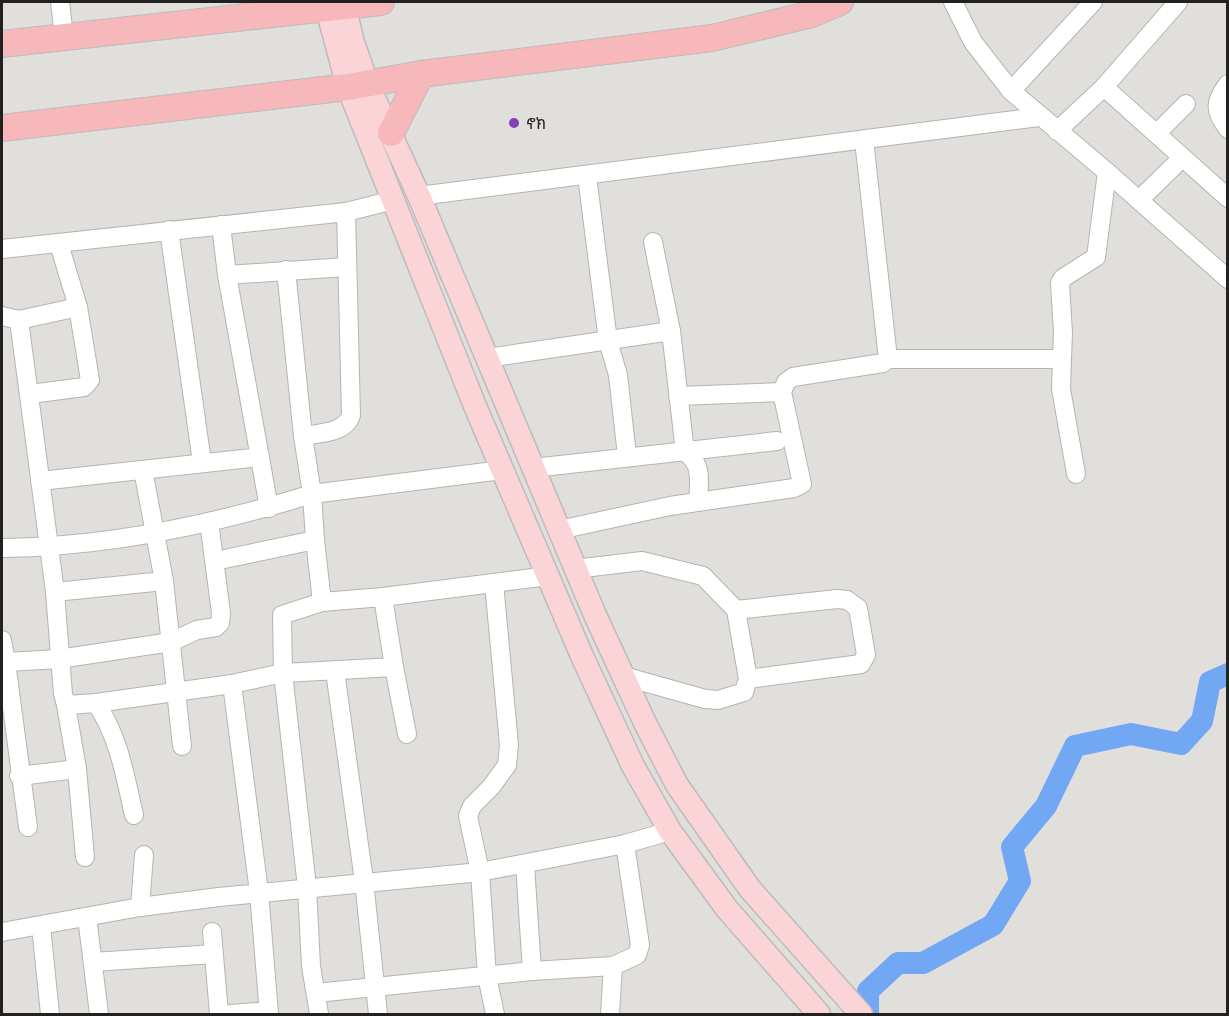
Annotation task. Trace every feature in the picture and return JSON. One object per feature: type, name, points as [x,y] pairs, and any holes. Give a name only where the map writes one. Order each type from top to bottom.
[{"type":"highway","points":[[2,44],[335,5],[381,2]]},
{"type":"highway","points":[[2,128],[358,85],[421,74],[712,38],[812,14],[840,2]]},
{"type":"highway","points":[[391,133],[421,74]]},
{"type":"main road","points":[[335,5],[394,200],[502,470],[633,766],[670,831],[727,909],[819,1014]]},
{"type":"main road","points":[[358,85],[391,133],[575,569],[623,676],[677,785],[750,889],[859,1012]]},
{"type":"main road","points":[[517,503],[542,493]]},
{"type":"main road","points":[[727,909],[750,889]]},
{"type":"street","points":[[60,2],[64,36]]},
{"type":"street","points":[[953,2],[973,42],[1011,92],[1227,277]]},
{"type":"street","points":[[1011,92],[1093,2]]},
{"type":"street","points":[[1057,131],[1104,87],[1178,2]]},
{"type":"street","points":[[1227,84],[1217,99],[1216,107],[1216,115],[1227,129]]},
{"type":"street","points":[[1104,87],[1227,198]]},
{"type":"street","points":[[1156,134],[1186,104]]},
{"type":"street","points":[[419,196],[1039,117]]},
{"type":"street","points":[[864,140],[888,359]]},
{"type":"street","points":[[1139,200],[1182,158]]},
{"type":"street","points":[[1076,474],[1061,389],[1063,333],[1060,283],[1063,278],[1096,257],[1107,172]]},
{"type":"street","points":[[587,176],[608,340],[618,375],[627,456]]},
{"type":"street","points":[[2,249],[346,212],[394,200]]},
{"type":"street","points":[[303,436],[343,427],[349,423],[351,415],[346,212]]},
{"type":"street","points":[[221,225],[227,275],[269,508]]},
{"type":"street","points":[[169,230],[202,462]]},
{"type":"street","points":[[653,242],[671,331],[685,452]]},
{"type":"street","points":[[30,394],[84,387],[89,383],[78,307],[59,244]]},
{"type":"street","points":[[227,275],[346,267]]},
{"type":"street","points":[[286,270],[322,602]]},
{"type":"street","points":[[78,307],[10,318],[30,394],[55,592],[61,683],[76,769],[85,857]]},
{"type":"street","points":[[487,358],[671,331]]},
{"type":"street","points":[[560,530],[698,502],[794,488],[802,484],[782,392],[786,382],[793,377],[883,363],[888,359],[1062,359]]},
{"type":"street","points":[[678,396],[782,392]]},
{"type":"street","points":[[533,468],[777,441]]},
{"type":"street","points":[[685,452],[695,458],[699,469],[698,502]]},
{"type":"street","points":[[40,481],[202,462],[260,458]]},
{"type":"street","points":[[143,470],[164,581],[178,692],[182,746]]},
{"type":"street","points":[[2,548],[48,548],[209,522],[269,508],[312,494],[502,470]]},
{"type":"street","points":[[4,662],[59,659],[171,642],[197,630],[216,627],[220,623],[209,522]]},
{"type":"street","points":[[215,561],[315,540]]},
{"type":"street","points":[[575,569],[642,561],[689,572],[703,576],[736,610],[748,679],[744,692],[718,700],[623,676]]},
{"type":"street","points":[[319,1014],[311,966],[307,887],[283,673],[282,615],[322,602],[383,597],[548,576]]},
{"type":"street","points":[[55,592],[164,581]]},
{"type":"street","points":[[494,583],[509,745],[507,765],[491,787],[472,806],[468,816],[480,872],[487,976],[495,1014]]},
{"type":"street","points":[[383,597],[407,734]]},
{"type":"street","points":[[736,610],[837,600],[847,600],[858,608],[866,655],[861,664],[748,679]]},
{"type":"street","points":[[2,640],[7,714],[28,827]]},
{"type":"street","points":[[66,705],[96,704],[178,692],[283,673],[394,667]]},
{"type":"street","points":[[335,670],[364,881],[378,1014]]},
{"type":"street","points":[[230,1014],[269,1013],[259,892],[232,684]]},
{"type":"street","points":[[96,704],[115,735],[134,815]]},
{"type":"street","points":[[19,776],[76,769]]},
{"type":"street","points":[[2,933],[140,907],[364,881],[480,872],[625,844],[670,831]]},
{"type":"street","points":[[316,993],[532,971],[613,966],[637,955],[639,950],[625,844]]},
{"type":"street","points":[[140,907],[144,855]]},
{"type":"street","points":[[525,865],[532,971]]},
{"type":"street","points":[[87,917],[99,1014]]},
{"type":"street","points":[[41,926],[50,1014]]},
{"type":"street","points":[[212,932],[219,1014]]},
{"type":"street","points":[[93,962],[214,954]]},
{"type":"street","points":[[610,1014],[613,966]]},
{"type":"waterway","points":[[868,1014],[868,991],[898,963],[923,963],[993,925],[1020,881],[1012,847],[1046,806],[1075,746],[1131,734],[1181,744],[1202,721],[1210,682],[1228,674]]},
{"type":"place","name":"ኖክ","points":[[514,123]]}]
